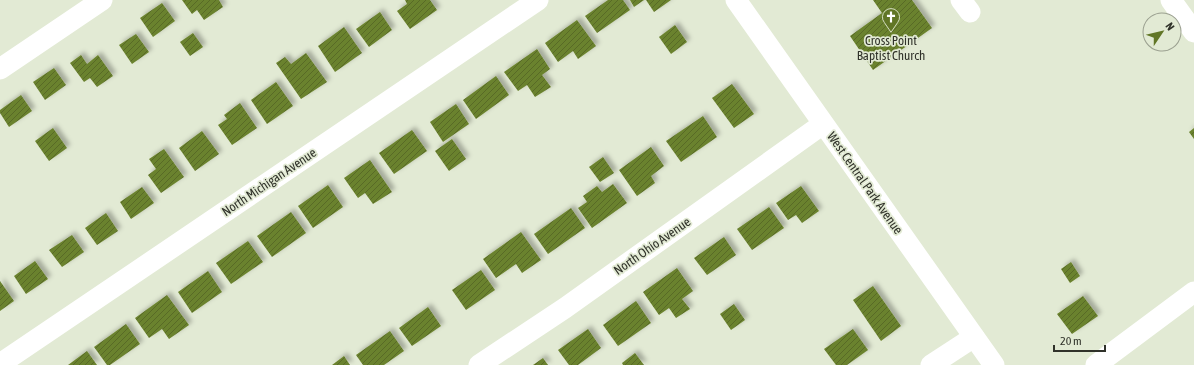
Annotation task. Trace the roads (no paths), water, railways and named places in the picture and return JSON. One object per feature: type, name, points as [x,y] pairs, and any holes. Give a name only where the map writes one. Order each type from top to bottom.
[{"type":"street","points":[[0,69],[102,0]]},
{"type":"street","name":"North Michigan Avenue","points":[[0,364],[538,0]]},
{"type":"street","name":"West Central Park Avenue","points":[[736,0],[994,365]]},
{"type":"street","points":[[1171,0],[1194,32]]},
{"type":"street","name":"North Ohio Avenue","points":[[479,365],[565,308],[823,124]]},
{"type":"street","points":[[1096,365],[1194,292]]},
{"type":"street","points":[[931,365],[974,337]]},
{"type":"place","name":"Cross Point Baptist Church","points":[[891,32]]}]
